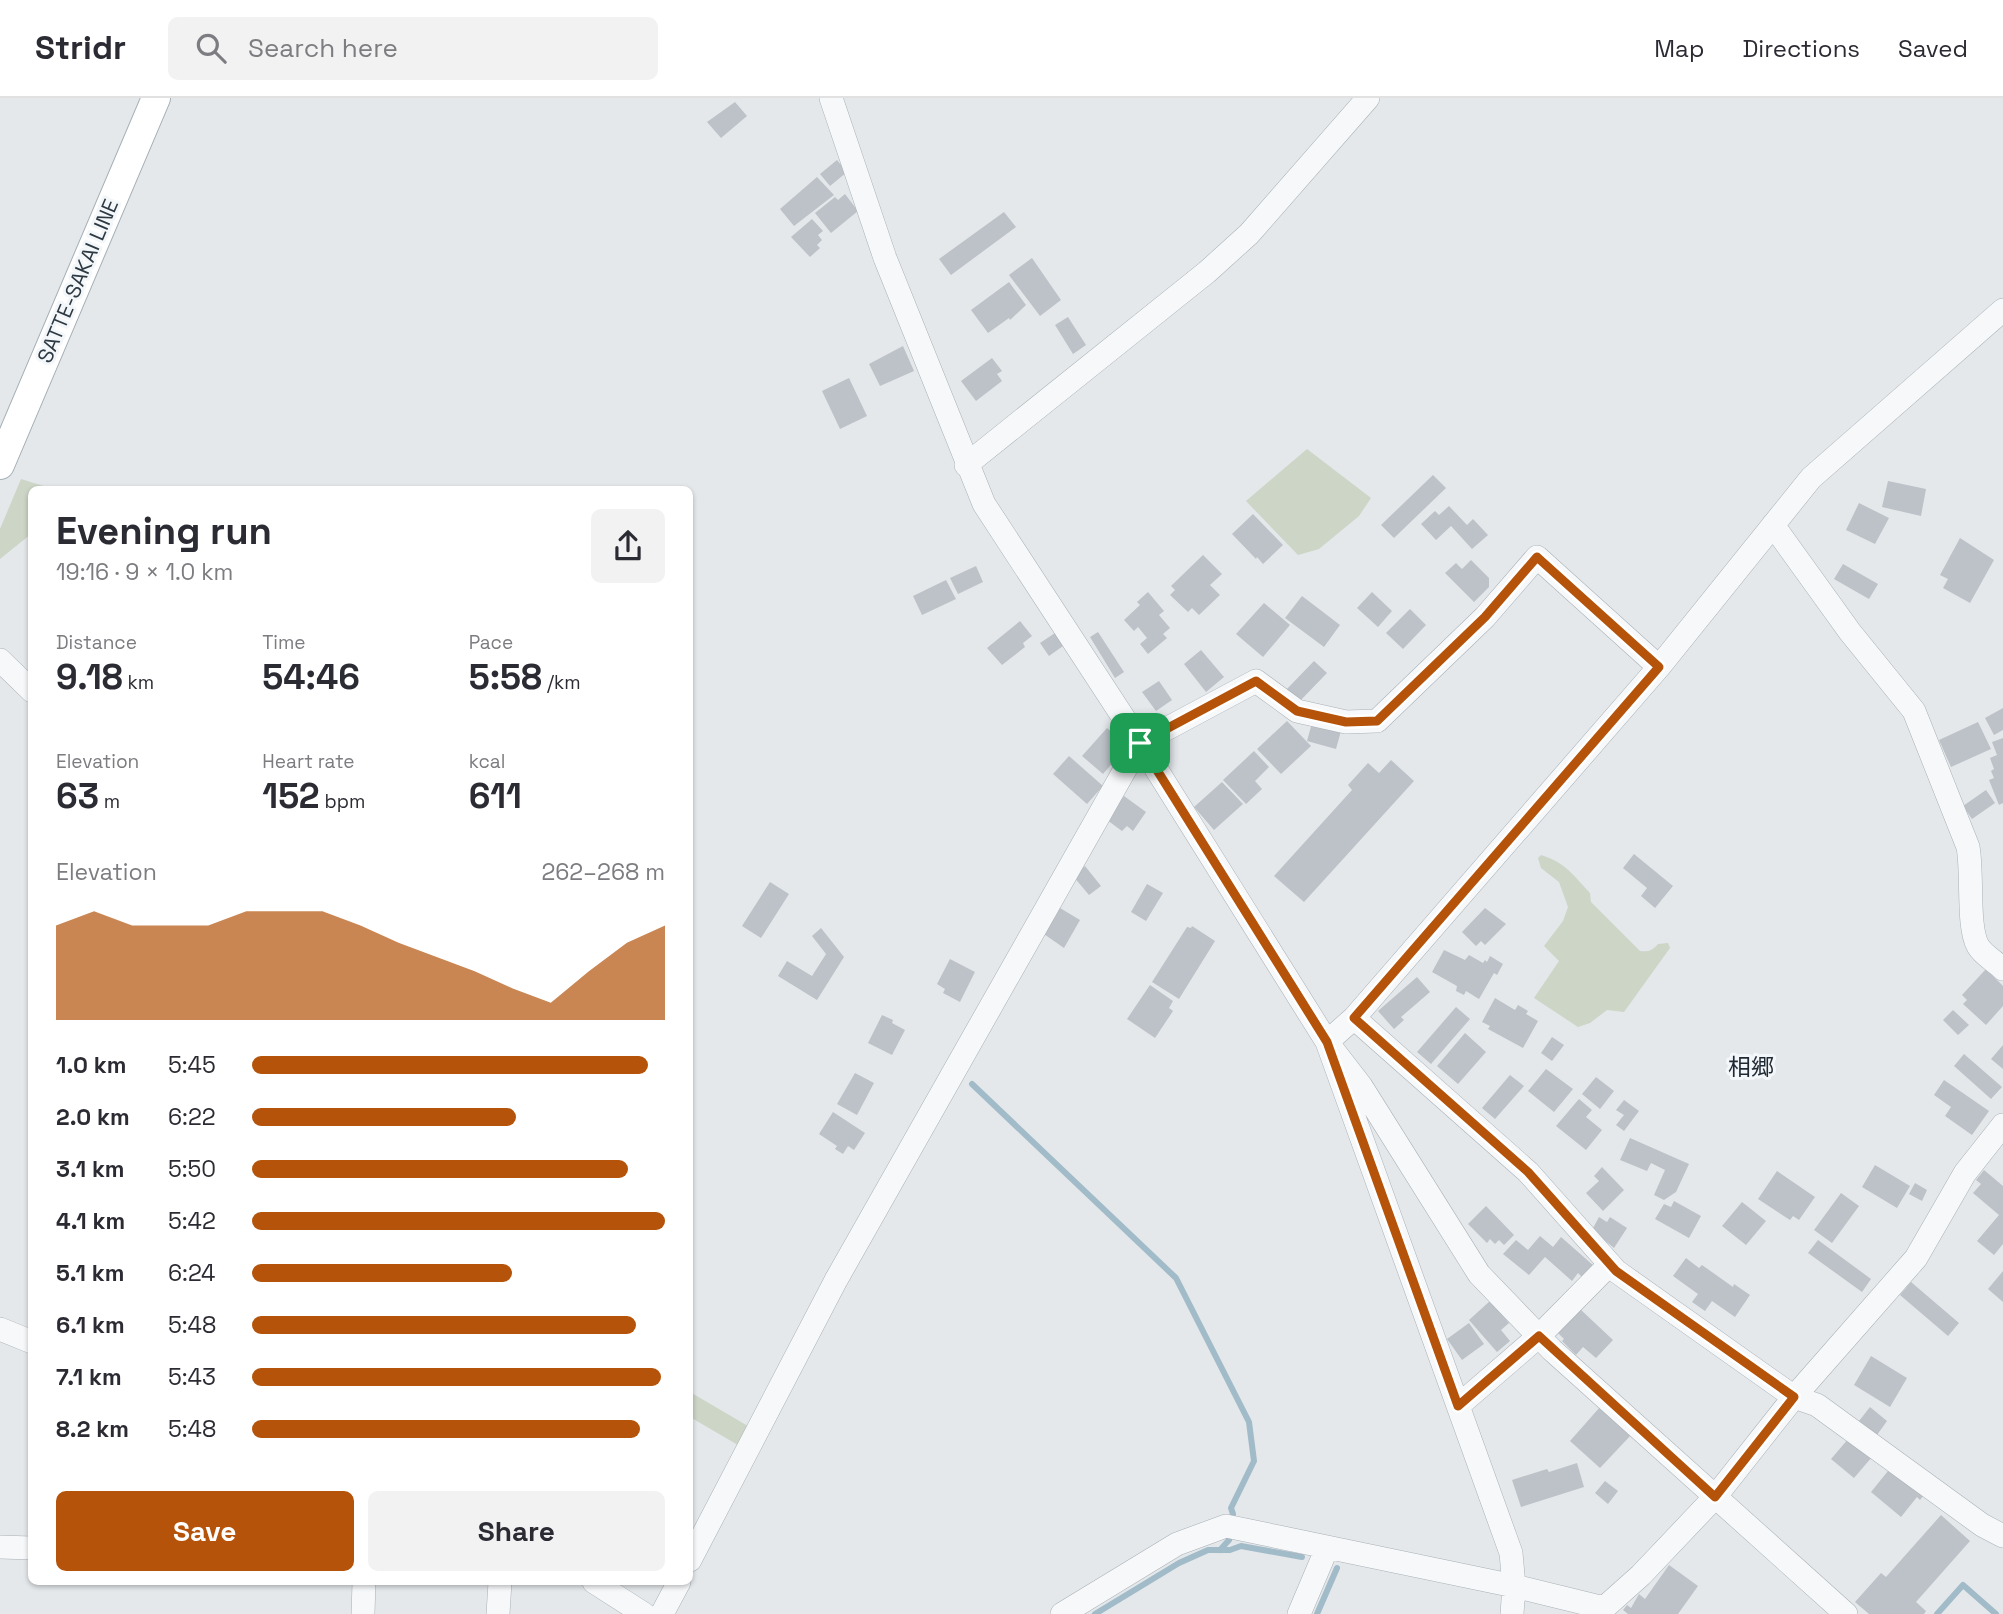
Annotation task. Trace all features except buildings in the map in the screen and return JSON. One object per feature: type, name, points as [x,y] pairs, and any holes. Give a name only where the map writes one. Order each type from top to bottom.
[{"type":"main road","name":"SATTE-SAKAI LINE","points":[[0,465],[156,98]]},
{"type":"street","points":[[831,98],[886,258],[966,465],[984,503],[1140,743],[1327,1042],[1362,1086],[1479,1274],[1539,1336],[1846,1614]]},
{"type":"street","points":[[966,465],[1207,272],[1249,233],[1368,98]]},
{"type":"street","points":[[1327,1042],[1354,1018],[1659,667],[1811,478],[2003,310]]},
{"type":"street","points":[[1773,524],[1850,632],[1914,711],[1968,847],[1973,929],[1978,948],[2003,969]]},
{"type":"street","points":[[693,1546],[697,1528],[1140,743],[1256,681],[1297,711],[1346,722],[1377,721],[1485,617],[1537,557],[1659,667]]},
{"type":"street","points":[[0,660],[28,687]]},
{"type":"street","points":[[1354,1018],[1528,1172],[1616,1271],[1794,1397],[1816,1405],[1982,1525],[2003,1536]]},
{"type":"street","points":[[1327,1042],[1511,1553],[1514,1586],[1512,1614]]},
{"type":"street","points":[[1062,1614],[1177,1544],[1226,1526],[1514,1586],[1604,1608],[1641,1575],[1715,1497],[1794,1397],[1916,1258],[1965,1173],[2003,1125]]},
{"type":"street","points":[[1458,1406],[1539,1336],[1610,1264]]},
{"type":"street","points":[[0,1329],[28,1340]]},
{"type":"street","points":[[0,1546],[28,1548]]},
{"type":"street","points":[[1299,1614],[1326,1548]]},
{"type":"street","points":[[363,1614],[364,1585]]},
{"type":"street","points":[[498,1614],[500,1585]]},
{"type":"street","points":[[599,1585],[644,1614]]},
{"type":"street","points":[[662,1614],[676,1585]]},
{"type":"green space","points":[[1307,449],[1371,498],[1359,516],[1319,549],[1298,555],[1246,501]]},
{"type":"green space","points":[[21,479],[43,486],[28,486],[28,536],[0,559],[0,529]]},
{"type":"green space","points":[[1541,855],[1557,862],[1574,875],[1590,893],[1591,902],[1640,951],[1668,943],[1670,948],[1624,1012],[1607,1010],[1590,1023],[1578,1027],[1534,998],[1559,961],[1544,946],[1563,921],[1568,907],[1559,882],[1541,868],[1538,858]]},
{"type":"green space","points":[[693,1394],[753,1429],[743,1448],[693,1419]]},
{"type":"waterway","points":[[972,1084],[1176,1278],[1249,1422],[1254,1461],[1231,1508],[1233,1514]]},
{"type":"waterway","points":[[1220,1550],[1229,1540]]},
{"type":"waterway","points":[[1095,1614],[1179,1563],[1208,1550],[1230,1550],[1241,1546],[1302,1557]]},
{"type":"waterway","points":[[1317,1614],[1337,1568]]},
{"type":"waterway","points":[[1937,1614],[1963,1585],[1996,1614]]},
{"type":"district","name":"相郷","points":[[1751,1067]]},
{"type":"route","points":[[1537,557],[1659,667],[1354,1018],[1528,1172],[1616,1271],[1794,1397],[1715,1497],[1539,1336],[1458,1406],[1327,1042],[1140,743],[1256,681],[1297,711],[1346,722],[1377,721],[1485,617],[1537,557]]}]
